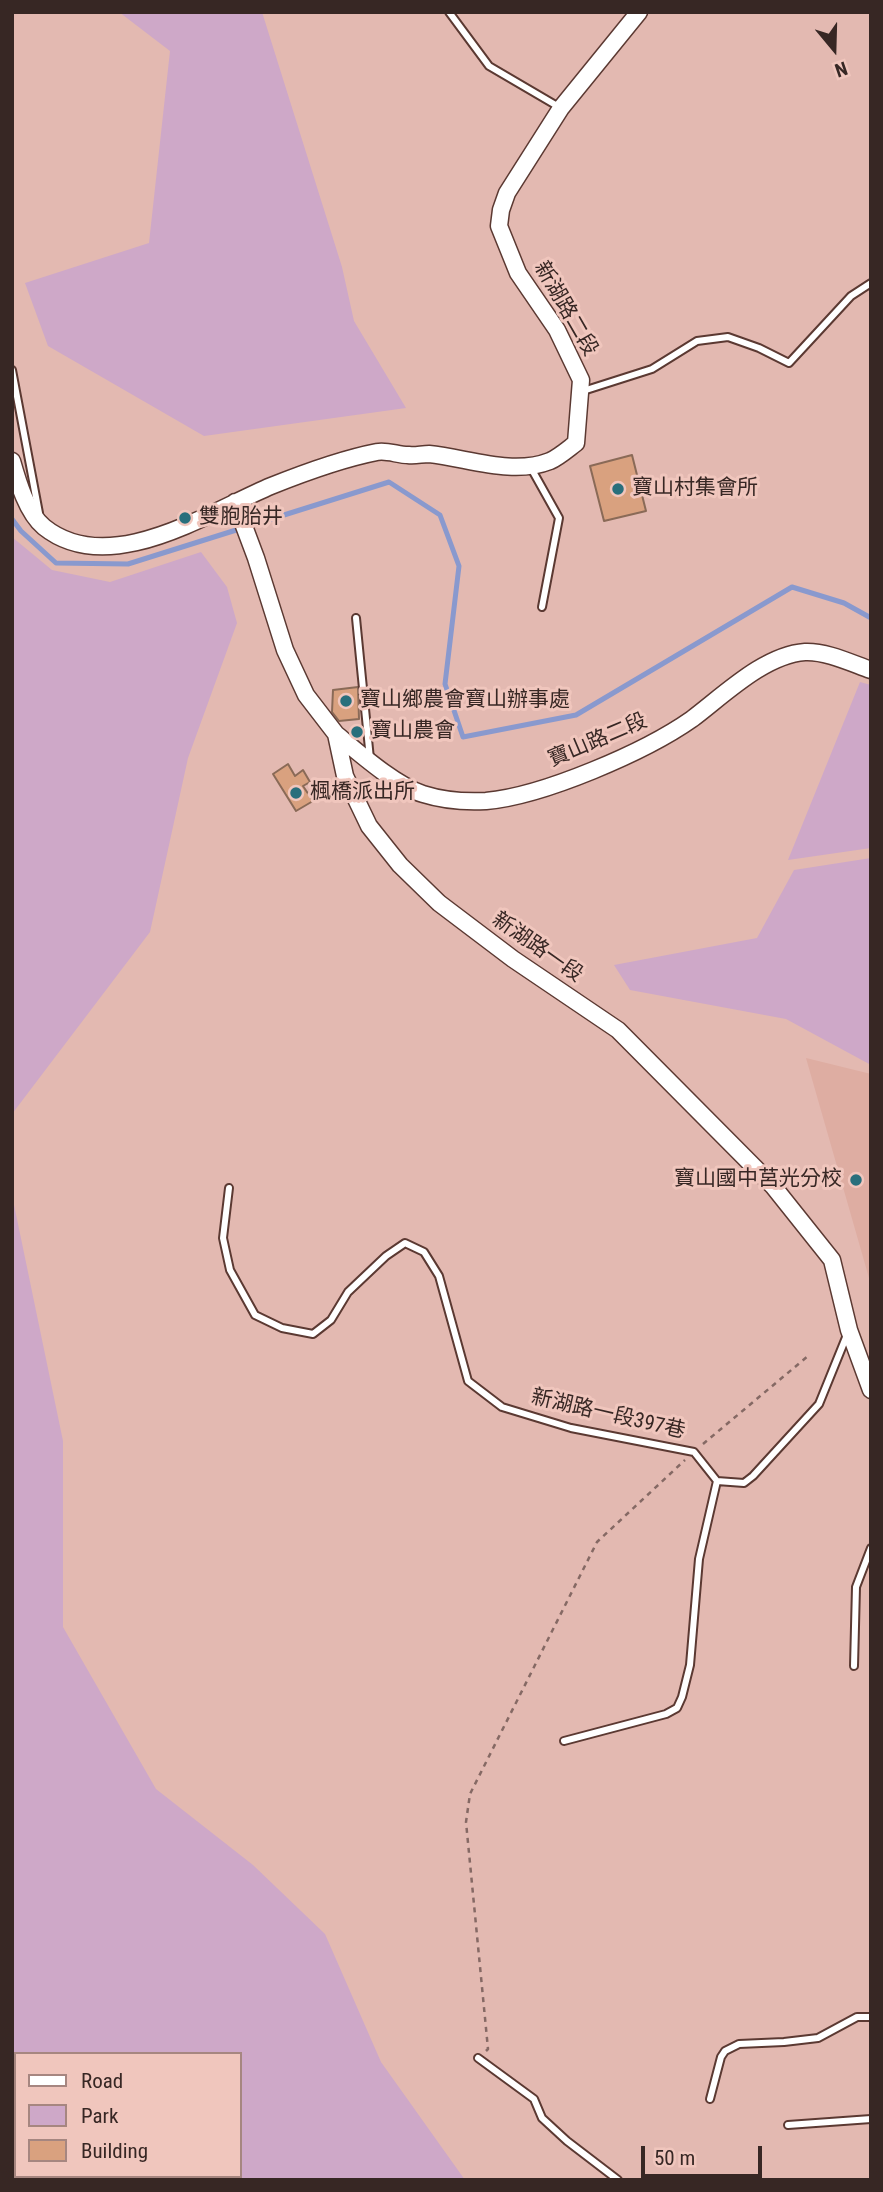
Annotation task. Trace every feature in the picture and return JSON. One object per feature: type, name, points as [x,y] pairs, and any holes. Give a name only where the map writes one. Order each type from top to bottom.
[{"type":"street","name":"新湖路二段","points":[[41,525],[63,540],[91,547],[118,545],[162,536],[235,502],[341,460],[381,451],[530,467],[552,460],[576,443],[581,380],[557,330],[518,273],[499,226],[501,210],[508,193],[561,108],[639,12]]},
{"type":"street","points":[[12,461],[21,492],[41,525]]},
{"type":"street","name":"新湖路一段","points":[[235,502],[257,558],[295,673],[306,695],[336,734],[345,776],[369,827],[400,865],[439,903],[513,959],[618,1030],[773,1186],[832,1260],[849,1330],[871,1390]]},
{"type":"street","name":"寶山路二段","points":[[336,734],[370,762],[422,793],[445,799],[486,801],[530,791],[575,776],[639,749],[683,725],[767,663],[806,652],[871,670]]},
{"type":"lane","points":[[449,12],[489,66],[561,108]]},
{"type":"lane","points":[[581,392],[652,369],[696,341],[728,337],[789,363],[851,296],[871,283]]},
{"type":"lane","points":[[12,370],[41,525]]},
{"type":"lane","points":[[530,467],[559,518],[542,607]]},
{"type":"lane","points":[[356,618],[370,762]]},
{"type":"lane","name":"新湖路一段397巷","points":[[229,1188],[222,1238],[230,1270],[256,1315],[282,1328],[313,1334],[331,1320],[348,1292],[386,1256],[405,1243],[424,1252],[439,1276],[468,1381],[502,1406],[571,1428],[694,1452],[717,1481]]},
{"type":"lane","points":[[564,1741],[666,1714],[677,1708],[690,1665],[699,1559],[717,1481],[744,1483],[819,1404],[849,1330]]},
{"type":"lane","points":[[854,1666],[856,1587],[871,1548]]},
{"type":"lane","points":[[710,2099],[725,2051],[739,2044],[818,2038],[857,2017],[871,2017]]},
{"type":"lane","points":[[478,2058],[534,2099],[542,2118],[618,2180]]},
{"type":"lane","points":[[788,2125],[871,2119]]},
{"type":"path","points":[[478,2058],[488,2049],[466,1822],[470,1794],[597,1542],[694,1452],[808,1356]]},
{"type":"shaded area","name":"寶山國中莒光分校","points":[[806,1058],[871,1074],[871,1285]]},
{"type":"green space","points":[[119,12],[262,12],[342,267],[354,321],[406,408],[204,436],[48,346],[25,283],[149,243],[170,51]]},
{"type":"green space","points":[[12,537],[52,570],[110,582],[201,552],[227,587],[237,623],[188,758],[150,932],[12,1114]]},
{"type":"green space","points":[[860,682],[871,685],[871,848],[788,860]]},
{"type":"green space","points":[[871,858],[871,1065],[786,1019],[630,990],[614,965],[757,938],[794,870]]},
{"type":"green space","points":[[12,1195],[63,1441],[63,1627],[156,1789],[253,1865],[325,1934],[381,2062],[465,2180],[12,2180]]},
{"type":"building","name":"寶山村集會所","points":[[632,455],[646,511],[604,521],[590,466]]},
{"type":"building","name":"寶山鄉農會寶山辦事處","points":[[358,687],[359,719],[339,721],[332,712],[333,690]]},
{"type":"building","name":"楓橋派出所","points":[[288,764],[295,776],[303,770],[310,782],[303,786],[313,801],[296,811],[273,774]]},
{"type":"waterway","points":[[12,519],[21,531],[56,563],[128,564],[389,482],[440,515],[459,566],[445,684],[463,737],[576,715],[792,587],[844,603],[871,618]]},
{"type":"place","name":"寶山村集會所","points":[[618,489]]},
{"type":"place","name":"雙胞胎井","points":[[185,518]]},
{"type":"place","name":"寶山鄉農會寶山辦事處","points":[[346,701]]},
{"type":"place","name":"寶山農會","points":[[357,732]]},
{"type":"place","name":"楓橋派出所","points":[[296,793]]},
{"type":"place","name":"寶山國中莒光分校","points":[[856,1180]]}]
